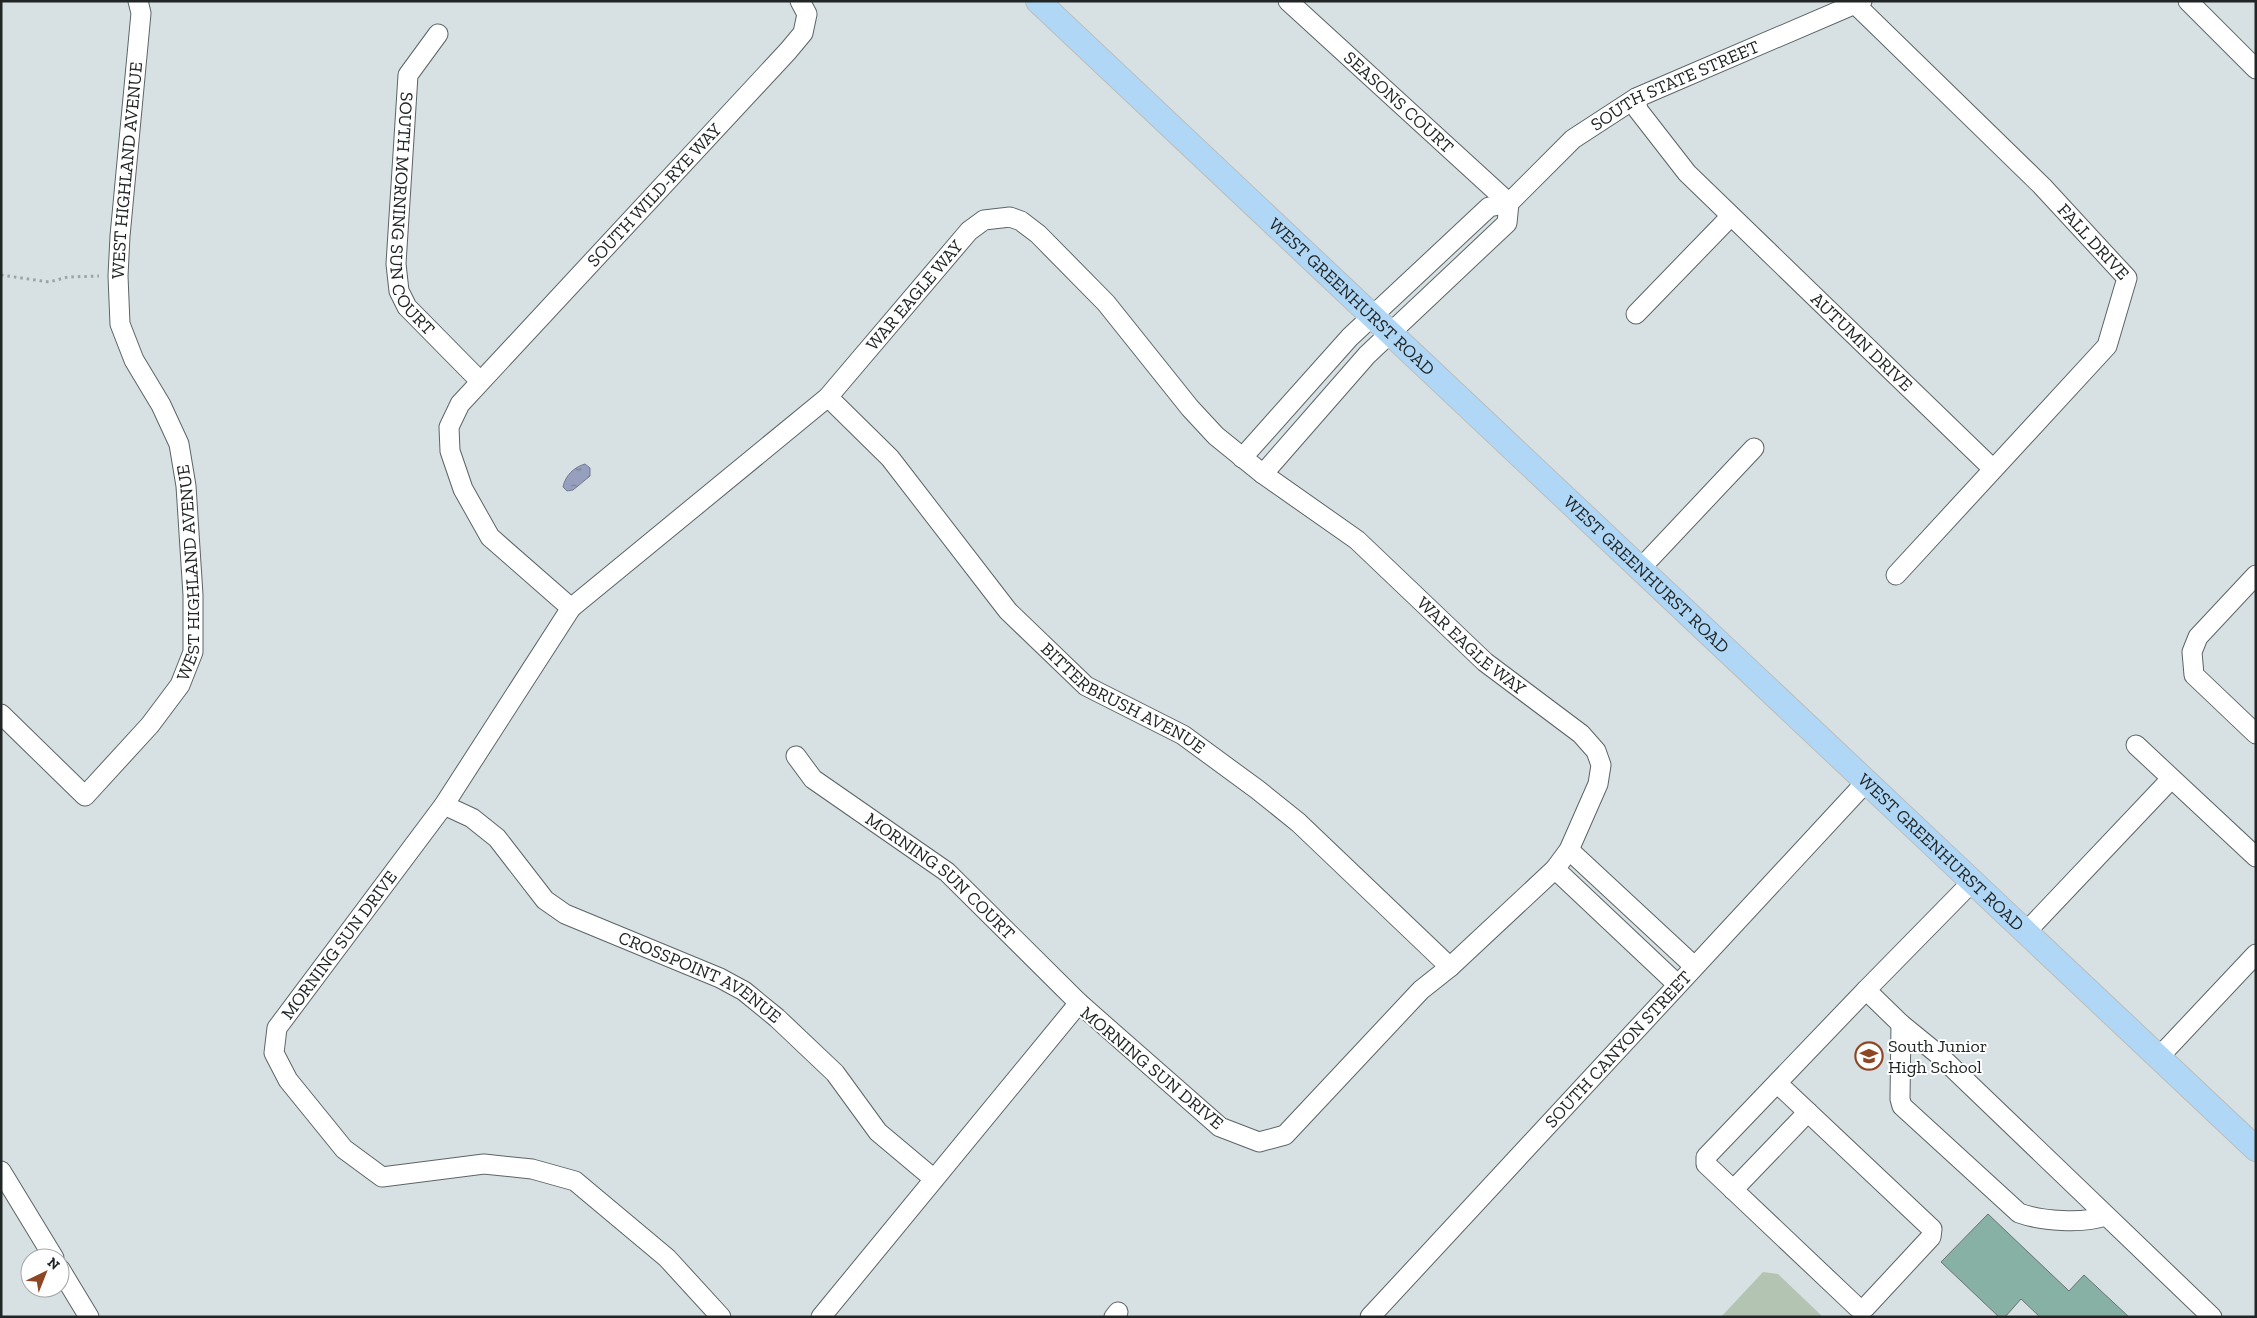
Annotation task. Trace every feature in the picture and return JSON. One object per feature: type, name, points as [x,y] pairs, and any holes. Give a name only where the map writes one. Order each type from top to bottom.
[{"type":"main road","name":"WEST GREENHURST ROAD","points":[[1038,1],[2256,1149]]},
{"type":"street","name":"WEST HIGHLAND AVENUE","points":[[1,714],[85,796],[150,724],[180,685],[193,652],[193,595],[186,486],[179,444],[161,405],[134,360],[120,324],[118,276],[142,12],[138,1]]},
{"type":"street","name":"SOUTH WILD-RYE WAY","points":[[480,380],[788,51],[803,33],[807,14],[800,1]]},
{"type":"street","name":"SEASONS COURT","points":[[1288,1],[1509,203]]},
{"type":"street","points":[[2188,1],[2256,69]]},
{"type":"street","name":"SOUTH STATE STREET","points":[[1372,316],[1489,207],[1509,203],[1573,139],[1636,98],[1857,3]]},
{"type":"street","name":"FALL DRIVE","points":[[1857,3],[2042,186],[2127,278],[2107,346],[1896,575]]},
{"type":"street","name":"SOUTH MORNING SUN COURT","points":[[438,34],[408,75],[396,264],[400,291],[407,307],[480,380]]},
{"type":"street","name":"AUTUMN DRIVE","points":[[1636,98],[1638,110],[1687,174],[1992,469]]},
{"type":"street","points":[[1263,474],[1367,355],[1507,223],[1509,203]]},
{"type":"street","points":[[1636,314],[1731,216]]},
{"type":"street","name":"WAR EAGLE WAY","points":[[571,608],[828,397],[970,231],[984,220],[1010,217],[1021,221],[1038,234],[1076,270],[1106,302],[1190,408],[1216,436],[1263,474],[1357,540],[1485,662],[1581,734],[1596,751],[1601,766],[1598,784],[1569,850]]},
{"type":"street","points":[[1242,458],[1350,337],[1372,316]]},
{"type":"street","points":[[480,380],[460,404],[449,427],[450,451],[463,489],[490,538],[571,608]]},
{"type":"street","name":"BITTERBRUSH AVENUE","points":[[828,397],[890,458],[1008,611],[1086,686],[1182,735],[1258,790],[1299,823],[1450,967]]},
{"type":"street","points":[[1640,569],[1754,448]]},
{"type":"street","points":[[2256,575],[2198,637],[2192,652],[2194,675],[2256,734]]},
{"type":"street","name":"MORNING SUN DRIVE","points":[[571,608],[444,805],[277,1028],[274,1053],[288,1080],[344,1149],[382,1178],[484,1164],[532,1170],[575,1181],[667,1258],[721,1317]]},
{"type":"street","points":[[2136,745],[2256,858]]},
{"type":"street","name":"MORNING SUN COURT","points":[[796,756],[813,779],[947,872],[1079,1003]]},
{"type":"street","points":[[2026,932],[2172,779]]},
{"type":"street","name":"SOUTH CANYON STREET","points":[[1370,1317],[1866,782]]},
{"type":"street","name":"CROSSPOINT AVENUE","points":[[444,805],[472,818],[497,838],[546,900],[566,914],[720,978],[744,991],[777,1018],[836,1073],[878,1132],[934,1179]]},
{"type":"street","points":[[1569,850],[1694,966]]},
{"type":"street","name":"MORNING SUN DRIVE","points":[[821,1317],[1079,1003],[1220,1128],[1258,1142],[1285,1135],[1422,990],[1450,967],[1555,870],[1569,850]]},
{"type":"street","points":[[1555,870],[1677,984]]},
{"type":"street","points":[[1777,1083],[1932,1230],[1931,1237],[1865,1308],[1857,1308],[1706,1164],[1706,1157],[1866,990],[1972,882]]},
{"type":"street","points":[[2159,1057],[2256,954]]},
{"type":"street","points":[[1866,990],[1901,1024],[1939,1055],[2212,1317]]},
{"type":"street","points":[[1901,1024],[1900,1099],[1902,1106],[2019,1213],[2030,1217],[2092,1221],[2105,1216]]},
{"type":"street","points":[[1733,1190],[1808,1112]]},
{"type":"street","points":[[1,1171],[48,1248]]},
{"type":"street","points":[[70,1286],[89,1317]]},
{"type":"path","points":[[1,275],[49,282],[68,277],[118,276]]},
{"type":"green space","points":[[1763,1272],[1778,1274],[1823,1317],[1721,1317]]},
{"type":"water","points":[[585,464],[590,468],[590,476],[573,490],[567,491],[563,487],[568,476],[577,467]]},
{"type":"building","points":[[1988,1214],[2069,1291],[2084,1275],[2129,1317],[2040,1317],[2021,1299],[2005,1317],[1999,1317],[1941,1262]]},
{"type":"place","name":"South Junior High School","points":[[1869,1056]]}]
